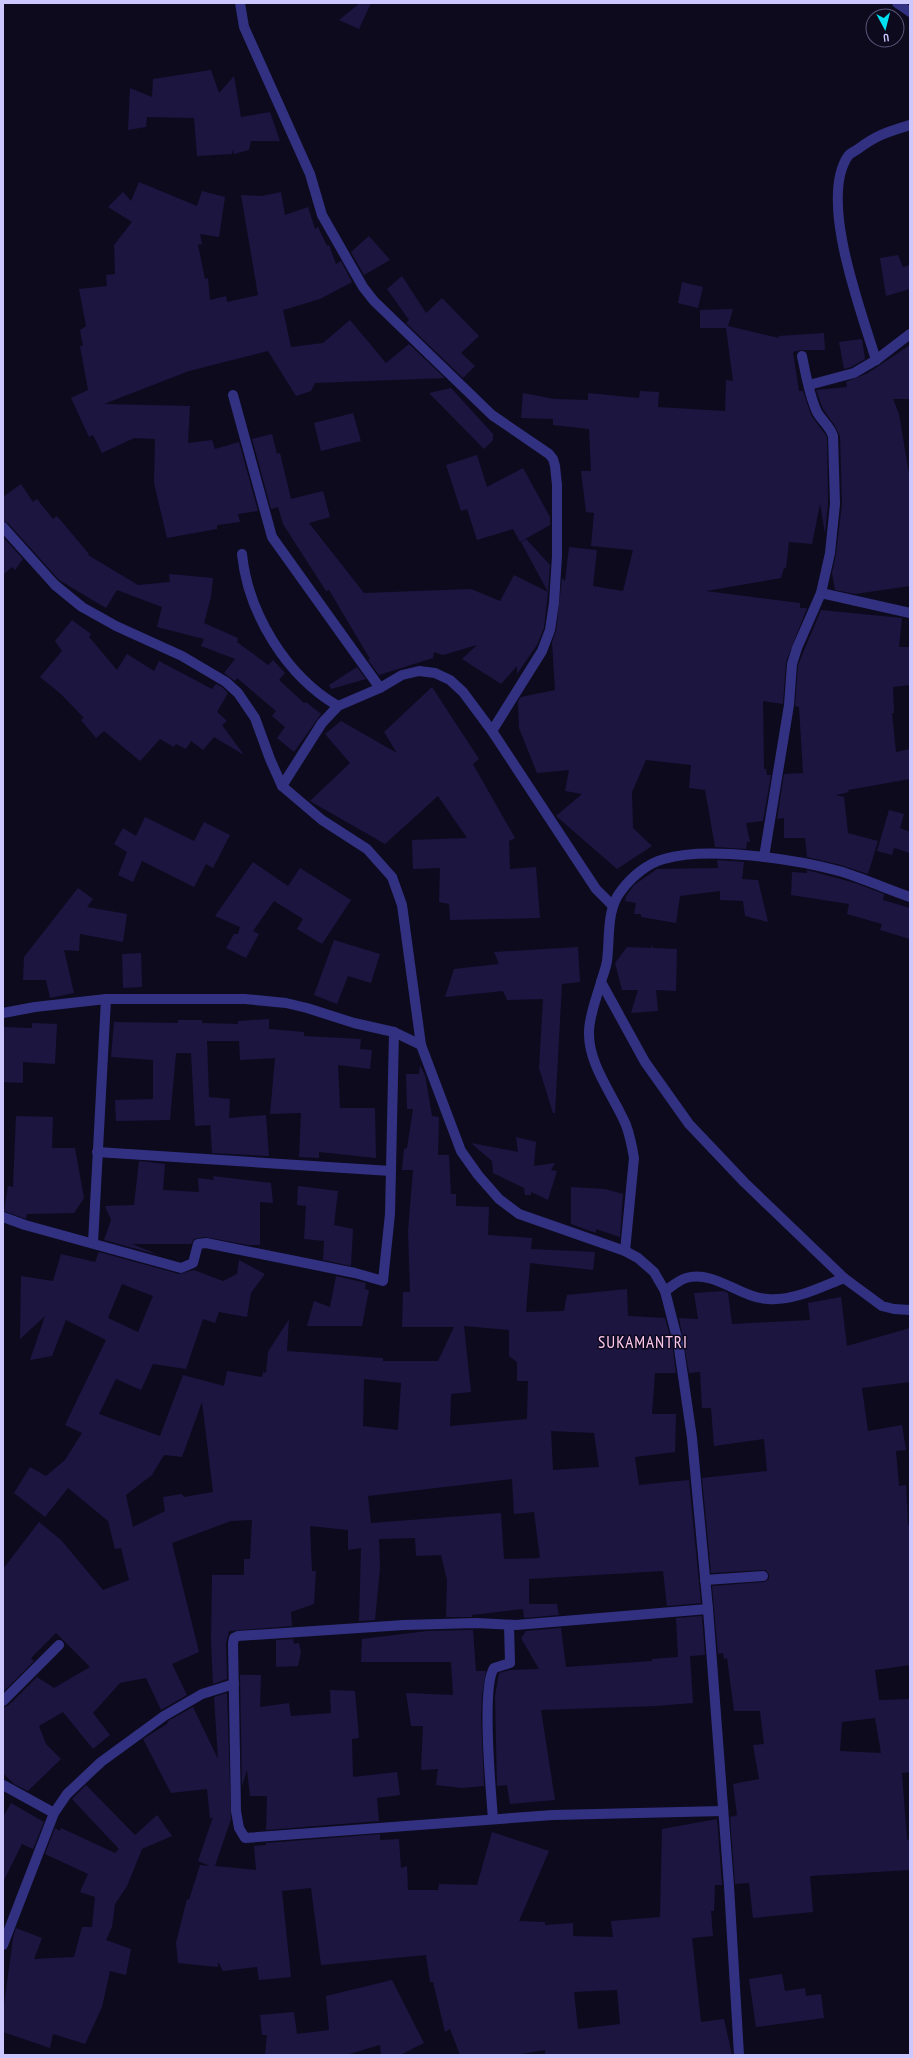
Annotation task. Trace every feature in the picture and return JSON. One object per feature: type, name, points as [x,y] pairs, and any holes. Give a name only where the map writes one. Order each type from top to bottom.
[{"type":"street","points":[[240,3],[244,27],[310,174],[322,215],[363,287],[374,301],[492,416],[544,451],[553,459],[557,486],[557,556],[554,603],[550,630],[542,651],[492,731]]},
{"type":"street","points":[[897,3],[910,12]]},
{"type":"street","points":[[876,360],[856,293],[839,224],[838,180],[848,156],[876,136],[910,125]]},
{"type":"street","points":[[809,384],[854,373],[876,360],[910,334]]},
{"type":"street","points":[[764,857],[789,705],[792,664],[797,648],[821,593],[830,553],[835,504],[835,446],[831,428],[819,415],[802,356]]},
{"type":"street","points":[[233,395],[272,536],[380,688]]},
{"type":"street","points":[[3,527],[56,585],[82,607],[116,626],[182,656],[226,682],[238,693],[255,718],[282,786],[322,820],[367,849],[392,877],[402,905],[421,1045],[461,1151],[478,1175],[499,1199],[519,1214],[626,1251],[638,1258],[654,1272],[665,1291],[678,1342],[692,1438],[708,1610],[739,2055]]},
{"type":"street","points":[[242,554],[249,590],[258,615],[269,635],[304,682],[335,707]]},
{"type":"street","points":[[821,593],[910,613]]},
{"type":"street","points":[[282,786],[322,723],[335,707],[380,688],[402,675],[420,671],[435,673],[450,680],[463,692],[492,731],[596,889],[613,906]]},
{"type":"street","points":[[626,1251],[634,1158],[626,1125],[593,1056],[589,1041],[589,1030],[607,962],[613,906],[620,891],[641,871],[663,859],[694,854],[764,857],[838,871],[880,884],[910,897]]},
{"type":"street","points":[[601,982],[645,1062],[689,1124],[745,1183],[844,1278],[882,1306],[894,1309],[910,1310]]},
{"type":"street","points":[[3,1013],[35,1007],[106,999],[245,999],[286,1003],[394,1032],[421,1045]]},
{"type":"street","points":[[93,1243],[106,999]]},
{"type":"street","points":[[3,1217],[25,1225],[181,1268],[192,1264],[198,1244],[206,1243],[355,1273],[384,1281],[389,1221],[394,1032]]},
{"type":"street","points":[[97,1152],[391,1171]]},
{"type":"street","points":[[665,1291],[686,1278],[705,1278],[719,1281],[747,1295],[769,1300],[808,1292],[844,1278]]},
{"type":"street","points":[[705,1580],[763,1576]]},
{"type":"street","points":[[708,1610],[509,1625],[476,1623],[404,1625],[238,1636],[234,1638],[233,1643],[236,1811],[239,1828],[245,1838],[552,1815],[723,1811]]},
{"type":"street","points":[[493,1819],[488,1721],[488,1685],[494,1668],[501,1664],[510,1663],[509,1625]]},
{"type":"street","points":[[3,1701],[59,1645]]},
{"type":"street","points":[[4,1945],[54,1813],[68,1794],[100,1762],[164,1716],[202,1694],[234,1684]]},
{"type":"street","points":[[3,1785],[54,1813]]},
{"type":"building","points":[[360,3],[371,3],[359,29],[339,20]]},
{"type":"building","points":[[211,70],[219,93],[234,76],[241,117],[270,112],[280,141],[251,141],[249,150],[234,154],[233,149],[232,154],[197,156],[194,118],[147,117],[146,127],[128,130],[130,88],[152,97],[153,79]]},
{"type":"building","points":[[139,182],[197,206],[202,191],[225,197],[219,237],[200,234],[202,244],[198,245],[205,279],[208,278],[210,300],[226,296],[227,302],[258,295],[241,195],[262,196],[281,192],[285,215],[308,207],[315,229],[318,227],[327,246],[329,245],[336,264],[341,261],[352,282],[320,299],[283,310],[291,347],[323,343],[350,320],[386,363],[409,344],[445,378],[315,383],[311,391],[296,396],[268,351],[189,371],[104,404],[190,406],[188,443],[212,440],[215,449],[239,442],[258,511],[238,514],[240,522],[217,525],[217,529],[167,538],[154,483],[155,439],[134,438],[102,453],[93,435],[89,437],[71,398],[88,390],[80,346],[83,346],[80,330],[86,326],[79,289],[107,286],[106,275],[115,274],[114,245],[132,222],[108,207],[123,192],[131,201]]},
{"type":"building","points":[[369,236],[390,260],[364,275],[351,252]]},
{"type":"building","points":[[898,255],[903,267],[910,265],[910,289],[886,296],[880,258]]},
{"type":"building","points":[[402,276],[426,313],[442,298],[479,336],[461,353],[475,366],[463,378],[406,323],[409,320],[387,289]]},
{"type":"building","points":[[682,282],[703,287],[698,308],[678,303]]},
{"type":"building","points":[[733,309],[728,326],[779,338],[778,336],[824,333],[825,350],[801,350],[793,352],[799,391],[803,391],[811,415],[827,437],[828,504],[825,534],[820,504],[812,544],[789,542],[786,568],[784,568],[781,578],[706,591],[800,603],[800,608],[807,608],[786,662],[783,704],[763,701],[764,769],[766,769],[767,775],[771,775],[763,821],[746,823],[750,842],[747,842],[746,849],[715,847],[705,790],[689,788],[691,765],[646,760],[632,792],[633,828],[652,846],[617,869],[556,816],[582,794],[565,791],[569,770],[537,773],[519,728],[518,701],[521,697],[555,690],[552,642],[556,631],[562,578],[565,581],[569,547],[597,550],[593,586],[623,591],[633,550],[591,546],[594,513],[586,512],[581,471],[591,471],[589,429],[553,425],[553,419],[521,418],[523,393],[554,399],[588,400],[588,393],[639,398],[640,391],[659,392],[658,407],[725,411],[726,380],[733,381],[726,328],[700,328],[700,310]]},
{"type":"building","points":[[862,339],[865,359],[851,367],[844,369],[839,342]]},
{"type":"building","points":[[910,345],[910,399],[893,399],[899,414],[910,480],[910,586],[855,594],[835,590],[832,573],[836,554],[842,504],[840,436],[823,409],[816,390],[847,387],[846,382],[868,373]]},
{"type":"building","points":[[451,388],[493,434],[493,440],[484,449],[429,393]]},
{"type":"building","points":[[353,413],[361,441],[321,451],[314,423]]},
{"type":"building","points":[[272,434],[277,454],[280,453],[291,499],[323,491],[330,517],[309,523],[364,593],[471,589],[500,601],[514,575],[548,592],[544,628],[537,645],[517,674],[517,666],[501,684],[462,659],[477,645],[443,655],[434,652],[433,658],[379,675],[368,660],[370,659],[329,590],[326,591],[283,524],[278,507],[271,509],[252,439]]},
{"type":"building","points":[[477,455],[487,487],[523,468],[550,517],[550,525],[520,542],[513,529],[477,540],[467,509],[461,511],[446,465]]},
{"type":"building","points":[[21,484],[33,502],[37,499],[53,519],[57,516],[89,554],[88,555],[138,585],[170,582],[169,574],[213,578],[211,597],[204,623],[238,638],[237,642],[268,665],[273,660],[285,673],[279,680],[304,703],[306,702],[321,714],[294,752],[277,738],[285,727],[272,716],[276,711],[237,678],[235,681],[224,673],[235,659],[201,646],[204,639],[157,627],[162,607],[117,590],[106,608],[59,580],[8,523],[3,521],[3,497]]},
{"type":"building","points":[[3,537],[23,559],[15,570],[12,567],[3,575]]},
{"type":"building","points":[[526,539],[550,565],[548,592],[521,542]]},
{"type":"building","points":[[821,610],[902,618],[899,647],[910,647],[910,685],[893,687],[894,713],[892,713],[896,752],[910,749],[910,779],[848,790],[849,792],[836,795],[844,797],[848,833],[878,841],[868,874],[841,865],[807,857],[805,838],[784,838],[784,818],[777,819],[784,774],[803,773],[799,707],[795,706],[798,665]]},
{"type":"building","points":[[72,620],[91,634],[89,637],[117,670],[127,654],[154,671],[159,661],[212,689],[216,684],[222,687],[228,693],[217,712],[227,721],[222,725],[244,755],[214,737],[203,750],[191,741],[186,749],[176,744],[174,747],[160,739],[140,761],[104,731],[96,738],[81,720],[84,718],[61,694],[40,677],[62,651],[55,641]]},
{"type":"building","points":[[357,667],[366,679],[331,689],[329,685]]},
{"type":"building","points":[[432,687],[479,759],[473,764],[515,838],[509,841],[510,869],[536,867],[540,918],[450,920],[449,904],[439,902],[440,868],[413,869],[412,840],[467,838],[438,796],[385,844],[310,801],[350,763],[325,734],[341,721],[397,753],[384,732]]},
{"type":"building","points":[[889,810],[904,814],[900,828],[910,832],[910,853],[894,848],[892,855],[877,851]]},
{"type":"building","points":[[145,817],[194,841],[204,822],[230,835],[213,868],[206,864],[194,887],[142,861],[133,882],[118,875],[127,852],[114,844],[123,828],[136,836]]},
{"type":"building","points":[[717,860],[744,862],[742,879],[758,880],[768,922],[745,916],[743,901],[720,900],[720,891],[680,896],[676,923],[641,917],[641,914],[634,914],[636,903],[625,901],[626,896],[634,885],[657,869],[718,868]]},
{"type":"building","points":[[253,862],[288,886],[300,868],[351,900],[322,944],[297,929],[303,919],[274,901],[253,931],[259,934],[246,958],[226,948],[234,934],[238,934],[240,927],[215,916]]},
{"type":"building","points":[[807,870],[855,883],[884,894],[883,900],[910,908],[910,939],[880,930],[882,924],[847,914],[849,904],[791,895],[792,872],[807,873]]},
{"type":"building","points":[[78,888],[93,899],[87,907],[127,914],[123,942],[80,934],[79,951],[64,950],[74,993],[50,998],[46,980],[23,980],[24,957]]},
{"type":"building","points":[[334,940],[380,954],[371,983],[348,976],[337,1004],[314,995]]},
{"type":"building","points":[[651,945],[653,948],[677,949],[676,991],[656,990],[658,1011],[631,1013],[638,990],[622,990],[615,963],[627,947],[651,948]]},
{"type":"building","points":[[578,947],[580,982],[562,984],[555,1113],[553,1113],[539,1068],[543,999],[507,1000],[503,991],[445,997],[454,969],[499,964],[494,952]]},
{"type":"building","points":[[141,953],[142,987],[123,988],[122,954]]},
{"type":"building","points":[[269,1019],[269,1029],[304,1032],[304,1036],[361,1039],[360,1049],[372,1050],[370,1069],[338,1065],[340,1108],[375,1108],[376,1158],[319,1152],[319,1158],[299,1157],[301,1113],[270,1114],[275,1058],[240,1060],[239,1041],[207,1041],[209,1097],[230,1099],[229,1118],[266,1115],[269,1156],[212,1153],[210,1120],[210,1125],[195,1126],[191,1053],[176,1053],[170,1120],[116,1121],[115,1100],[153,1099],[153,1060],[111,1057],[114,1022],[178,1023],[178,1020],[202,1020],[202,1023],[238,1024],[238,1021]]},
{"type":"building","points":[[32,1023],[57,1024],[55,1064],[23,1062],[23,1083],[3,1082],[3,1027],[32,1028]]},
{"type":"building","points":[[420,1065],[425,1075],[432,1116],[439,1117],[438,1155],[449,1155],[451,1194],[456,1194],[456,1206],[489,1207],[488,1235],[532,1238],[531,1249],[595,1252],[593,1270],[530,1263],[526,1312],[564,1311],[567,1295],[627,1289],[628,1316],[665,1318],[672,1343],[676,1373],[655,1373],[652,1414],[676,1414],[675,1452],[635,1457],[639,1485],[689,1480],[701,1603],[667,1606],[663,1571],[529,1579],[529,1604],[557,1604],[559,1615],[524,1618],[523,1609],[472,1615],[472,1617],[446,1617],[447,1580],[441,1555],[416,1556],[415,1538],[379,1539],[380,1568],[375,1620],[359,1621],[361,1548],[348,1550],[348,1530],[310,1526],[312,1571],[316,1571],[314,1604],[291,1612],[292,1626],[229,1631],[226,1643],[227,1679],[213,1684],[211,1641],[212,1575],[244,1575],[244,1559],[250,1559],[252,1520],[231,1521],[172,1543],[199,1652],[172,1664],[187,1695],[161,1710],[146,1678],[120,1683],[93,1713],[110,1735],[93,1749],[63,1712],[39,1726],[46,1744],[61,1759],[28,1791],[14,1784],[3,1773],[3,1707],[8,1706],[37,1677],[54,1688],[90,1667],[56,1633],[31,1658],[34,1661],[3,1692],[3,1569],[39,1522],[61,1540],[103,1590],[129,1580],[121,1548],[115,1549],[108,1521],[68,1488],[45,1517],[14,1493],[30,1467],[46,1476],[65,1460],[82,1433],[65,1425],[106,1340],[66,1320],[52,1356],[30,1360],[45,1316],[20,1339],[21,1276],[53,1281],[61,1254],[95,1262],[99,1252],[179,1274],[194,1270],[223,1281],[237,1274],[239,1260],[265,1274],[251,1293],[247,1317],[219,1312],[215,1323],[203,1319],[186,1369],[153,1364],[141,1390],[116,1379],[99,1414],[160,1436],[183,1375],[224,1386],[227,1371],[262,1377],[263,1372],[266,1373],[268,1352],[289,1319],[287,1351],[383,1358],[383,1361],[438,1361],[454,1327],[402,1327],[403,1292],[410,1292],[408,1231],[413,1170],[402,1170],[404,1149],[407,1148],[413,1109],[407,1109],[406,1074],[419,1074]],"holes":[[[122,1284],[153,1296],[138,1332],[108,1318]],[[464,1326],[509,1330],[509,1356],[517,1362],[517,1381],[528,1381],[527,1419],[450,1426],[451,1394],[471,1392]],[[364,1379],[401,1383],[398,1430],[363,1426]],[[202,1402],[213,1492],[184,1497],[182,1494],[163,1497],[165,1511],[133,1527],[126,1495],[152,1475],[164,1455],[182,1457]],[[551,1431],[594,1433],[599,1467],[553,1470]],[[512,1479],[514,1514],[534,1512],[540,1558],[504,1559],[501,1513],[371,1523],[368,1496]]]},
{"type":"building","points":[[16,1116],[53,1117],[52,1148],[75,1148],[84,1198],[74,1213],[27,1214],[26,1219],[4,1211],[8,1186],[13,1187]]},
{"type":"building","points":[[516,1137],[536,1142],[534,1166],[555,1163],[551,1170],[557,1171],[548,1200],[531,1192],[531,1195],[525,1195],[524,1188],[493,1173],[492,1161],[471,1143],[518,1152]]},
{"type":"building","points":[[139,1161],[165,1164],[163,1190],[199,1192],[198,1178],[214,1180],[213,1176],[271,1183],[273,1203],[260,1202],[260,1245],[248,1245],[205,1237],[194,1239],[191,1244],[132,1244],[159,1255],[104,1240],[111,1220],[105,1206],[134,1205]]},
{"type":"building","points":[[298,1186],[338,1191],[334,1225],[353,1229],[351,1266],[323,1260],[324,1241],[304,1239],[306,1206],[297,1205]]},
{"type":"building","points":[[571,1187],[605,1189],[623,1194],[620,1237],[596,1229],[596,1233],[571,1224]]},
{"type":"building","points":[[336,1276],[366,1283],[365,1289],[369,1290],[362,1326],[307,1326],[314,1301],[330,1307]]},
{"type":"building","points":[[724,1291],[728,1293],[732,1324],[810,1320],[808,1303],[841,1297],[847,1346],[910,1328],[910,1382],[862,1388],[868,1431],[902,1425],[906,1450],[896,1451],[899,1486],[906,1485],[908,1525],[910,1525],[910,1665],[875,1670],[879,1700],[910,1699],[910,1772],[902,1773],[907,1840],[910,1839],[910,1870],[810,1876],[813,1912],[753,1918],[749,1883],[735,1884],[730,1817],[737,1815],[733,1784],[759,1779],[753,1745],[764,1744],[760,1711],[734,1711],[727,1658],[724,1659],[723,1653],[718,1654],[712,1586],[764,1582],[769,1579],[769,1575],[766,1570],[711,1573],[702,1478],[767,1471],[764,1439],[714,1446],[711,1408],[702,1408],[700,1372],[689,1373],[679,1318],[698,1319],[694,1293]],"holes":[[[875,1718],[881,1753],[840,1751],[842,1722]]]},
{"type":"building","points":[[702,1616],[705,1655],[690,1656],[693,1703],[655,1706],[541,1710],[555,1800],[510,1804],[507,1785],[497,1786],[495,1696],[499,1673],[510,1670],[539,1669],[521,1638],[526,1631],[561,1628],[566,1667],[652,1661],[652,1659],[678,1657],[676,1618]]},
{"type":"building","points":[[473,1630],[476,1671],[486,1671],[482,1695],[481,1717],[484,1786],[462,1788],[436,1785],[438,1769],[421,1770],[423,1726],[411,1726],[406,1693],[453,1695],[451,1662],[361,1662],[362,1639],[427,1631]]},
{"type":"building","points":[[293,1639],[294,1644],[299,1643],[301,1652],[298,1666],[276,1667],[276,1640]]},
{"type":"building","points":[[240,1675],[261,1675],[260,1707],[289,1703],[291,1716],[331,1713],[330,1690],[355,1691],[359,1738],[352,1739],[353,1777],[397,1772],[400,1795],[377,1798],[379,1821],[266,1830],[267,1796],[250,1796],[247,1770],[242,1786]]},
{"type":"building","points":[[227,1693],[231,1819],[215,1866],[256,1870],[254,1846],[266,1845],[266,1843],[380,1834],[380,1840],[399,1839],[401,1868],[407,1866],[408,1890],[438,1890],[439,1884],[477,1885],[492,1832],[549,1851],[519,1921],[545,1922],[545,1925],[573,1923],[573,1936],[613,1937],[611,1921],[660,1917],[662,1829],[717,1819],[722,1885],[715,1885],[714,1911],[711,1911],[713,1936],[692,1938],[701,2022],[724,2019],[732,2055],[545,2055],[545,2050],[516,2055],[460,2055],[450,2029],[445,2032],[433,1982],[430,1982],[426,1955],[321,1965],[311,1888],[282,1891],[291,1977],[259,1980],[257,1967],[223,1971],[218,1962],[218,1967],[178,1963],[176,1943],[187,1899],[189,1900],[200,1865],[210,1866],[198,1861],[213,1817],[210,1819],[207,1789],[171,1793],[143,1739],[167,1724],[168,1721],[193,1707],[218,1759],[214,1697]],"holes":[[[617,1990],[620,2024],[578,2029],[574,1992]]]},
{"type":"building","points":[[86,1785],[135,1835],[157,1815],[172,1836],[142,1849],[127,1886],[115,1904],[112,1927],[106,1940],[131,1949],[126,1975],[110,1971],[102,2007],[85,2044],[53,2034],[50,2048],[3,2032],[3,2013],[13,1938],[16,1928],[42,1938],[34,1959],[74,1957],[82,1927],[92,1927],[95,1897],[80,1892],[88,1874],[45,1854],[55,1828],[60,1831],[61,1828],[115,1853],[119,1849],[72,1799]]},
{"type":"building","points":[[11,1803],[44,1822],[33,1849],[22,1844],[3,1882],[3,1817]]},
{"type":"building","points":[[782,1974],[785,1991],[805,1988],[806,1996],[821,1994],[824,2018],[756,2027],[749,1979]]},
{"type":"building","points":[[392,1980],[424,2043],[400,2055],[381,2055],[380,2045],[346,2055],[265,2055],[267,2035],[262,2035],[260,2015],[294,2012],[297,2034],[329,2030],[326,1996]]},
{"type":"district","name":"SUKAMANTRI","points":[[643,1342]]}]
